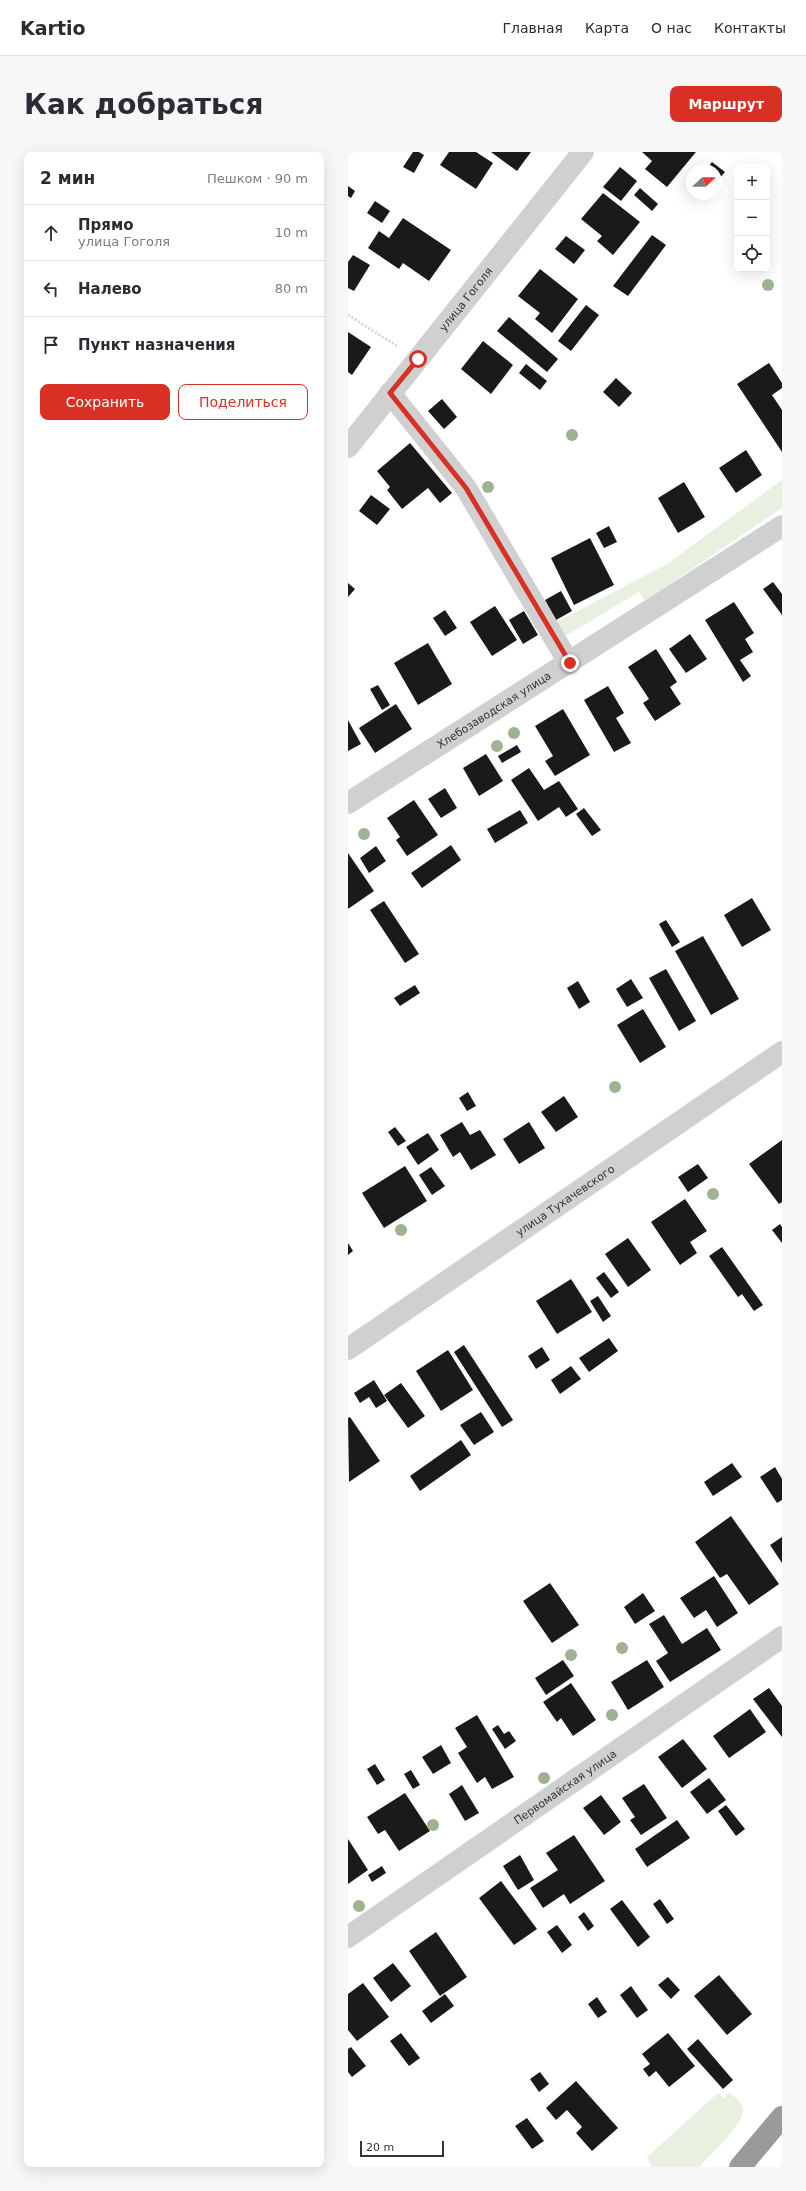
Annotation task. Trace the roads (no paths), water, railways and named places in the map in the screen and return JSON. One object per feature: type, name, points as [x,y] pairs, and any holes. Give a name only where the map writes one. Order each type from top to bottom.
[{"type":"highway","points":[[740,2167],[782,2117]]},
{"type":"street","name":"улица Гоголя","points":[[348,447],[583,152]]},
{"type":"street","points":[[390,393],[466,488],[570,663]]},
{"type":"street","name":"Хлебозаводская улица","points":[[348,803],[570,663],[782,526]]},
{"type":"street","name":"улица Тухачевского","points":[[348,1349],[782,1052]]},
{"type":"street","name":"Первомайская улица","points":[[348,1937],[782,1637]]}]
